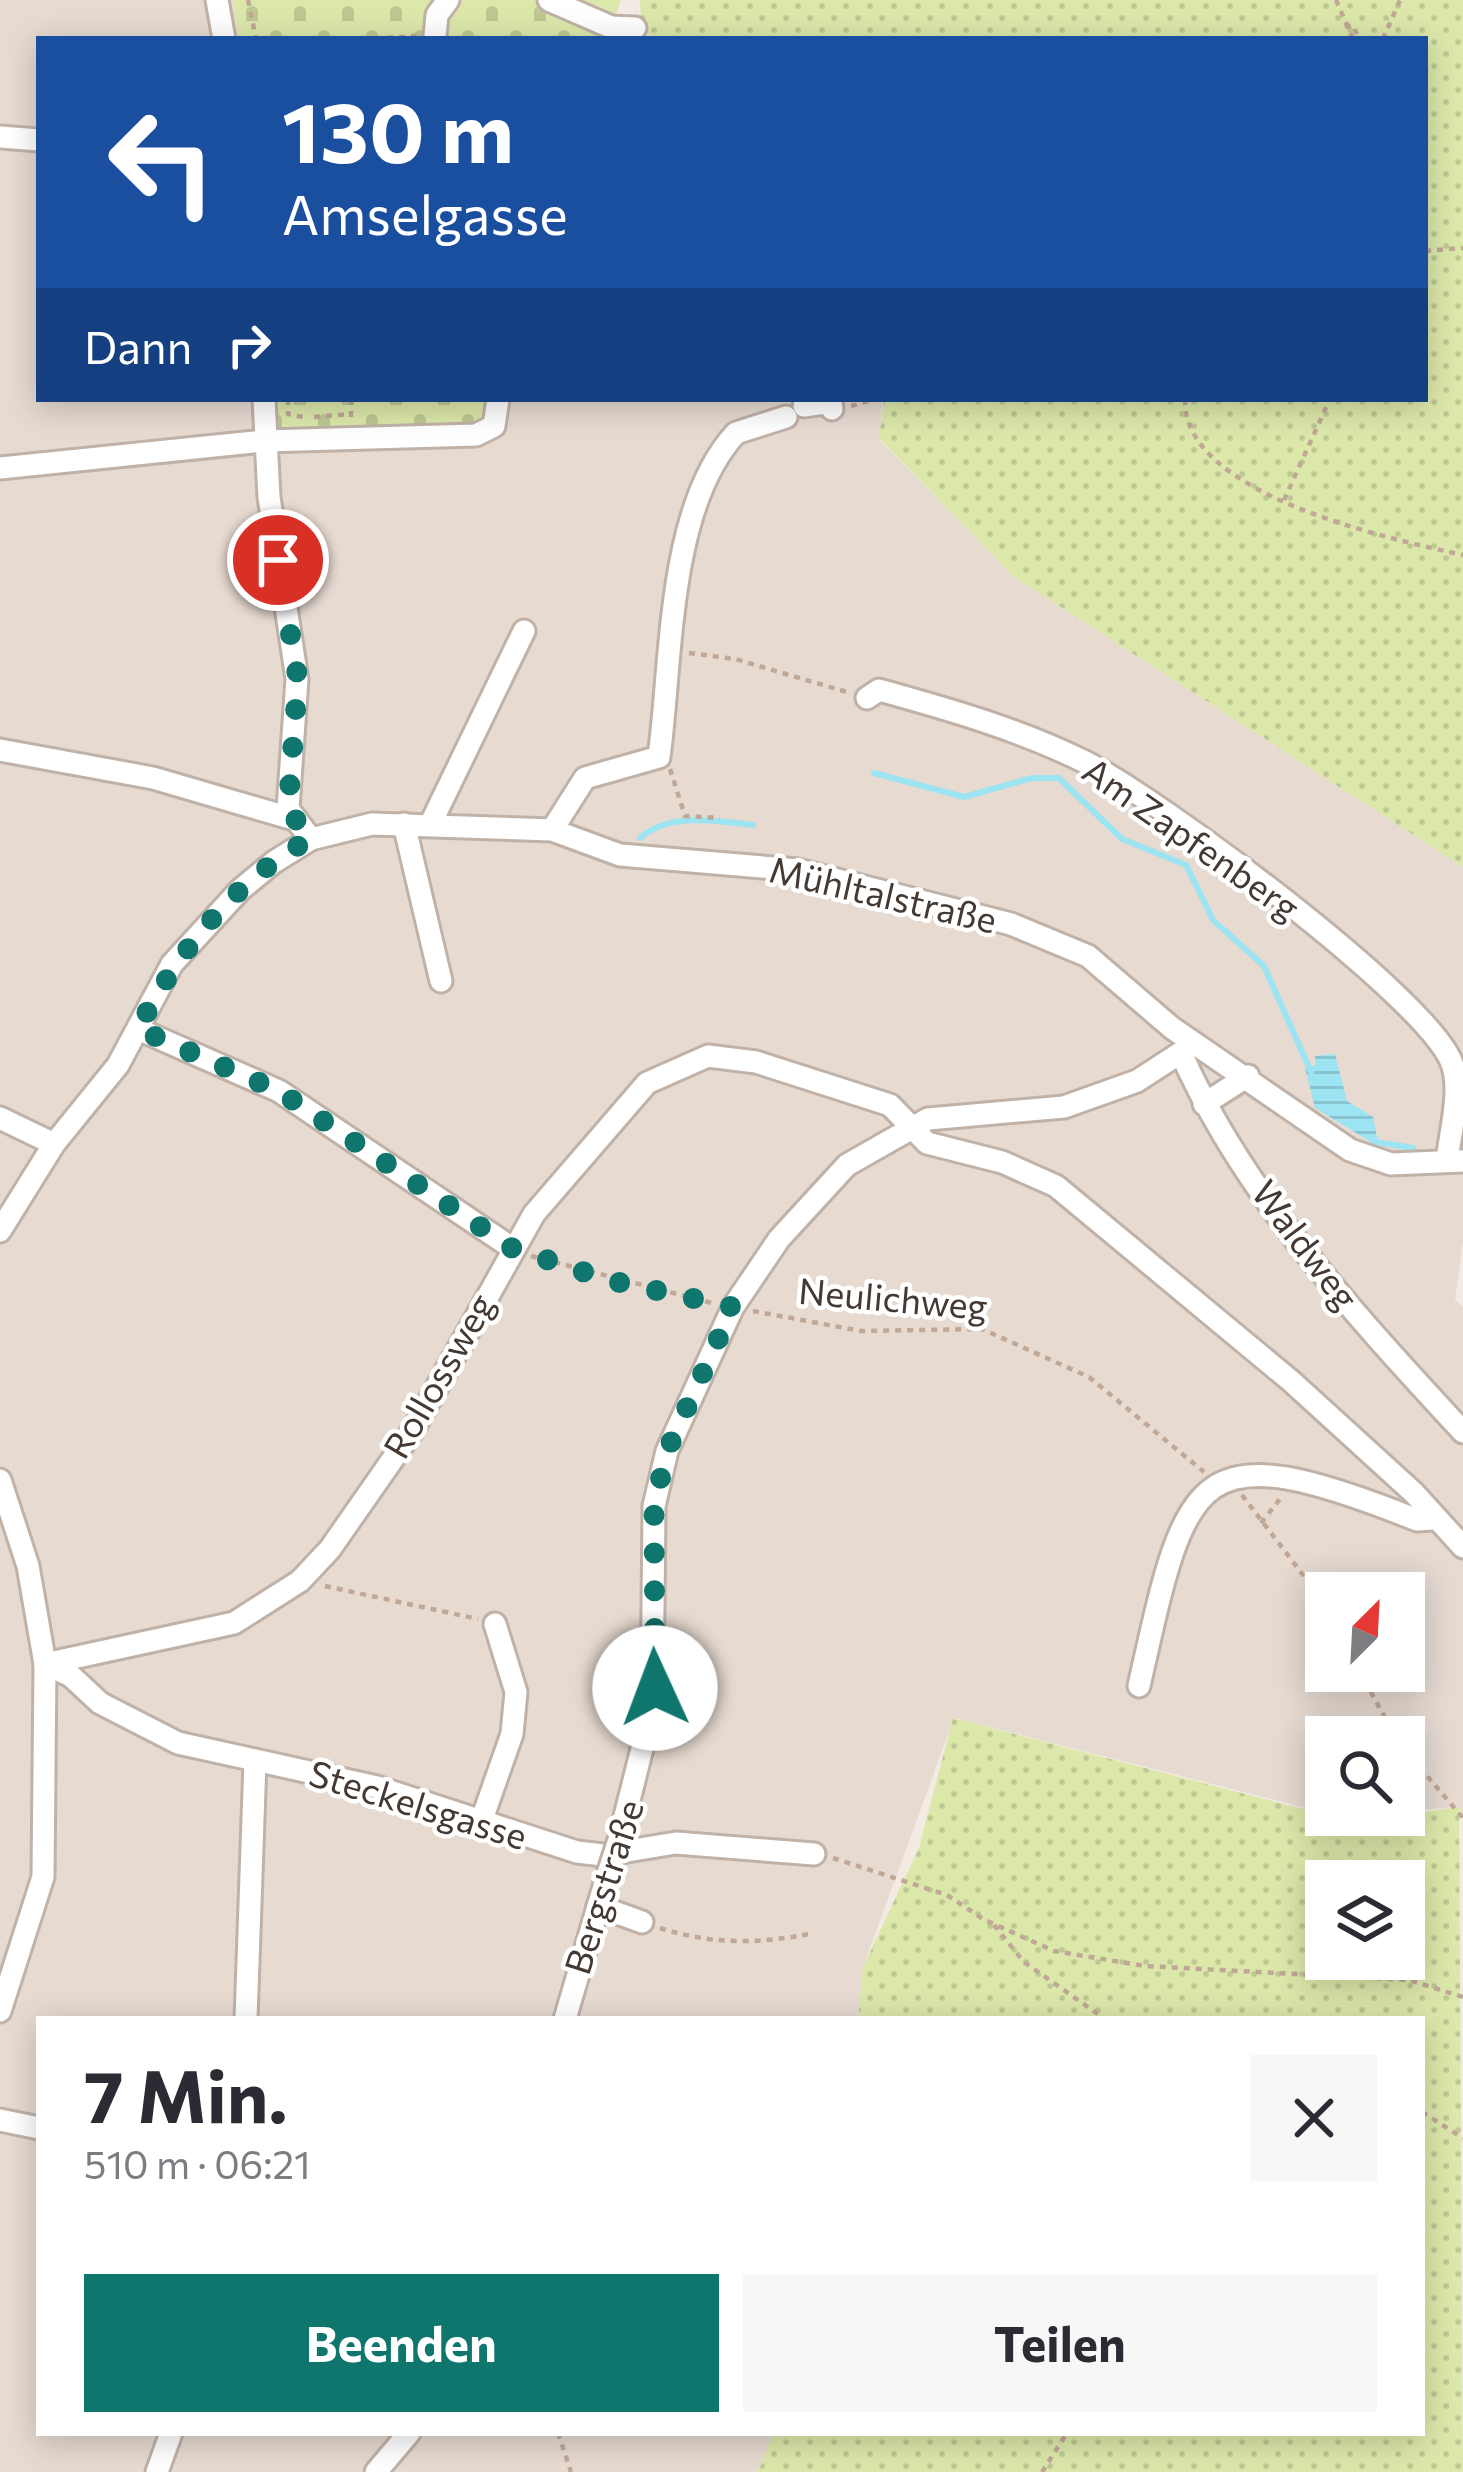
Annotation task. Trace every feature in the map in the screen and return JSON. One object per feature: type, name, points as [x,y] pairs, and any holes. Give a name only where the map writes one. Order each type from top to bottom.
[{"type":"street","points":[[217,0],[223,36]]},
{"type":"street","points":[[435,36],[437,15],[448,0]]},
{"type":"street","points":[[549,0],[611,27],[635,28]]},
{"type":"street","points":[[0,137],[36,140]]},
{"type":"street","points":[[264,402],[264,441],[298,679],[290,818]]},
{"type":"street","points":[[0,468],[264,441],[476,435],[494,426],[498,402]]},
{"type":"street","points":[[552,830],[585,778],[658,757],[666,652],[705,482],[736,434],[788,412],[831,402],[832,410]]},
{"type":"street","points":[[430,825],[524,631]]},
{"type":"street","name":"Am Zapfenberg","points":[[867,698],[879,690],[1019,734],[1114,778],[1392,990],[1443,1048],[1459,1079],[1455,1161]]},
{"type":"street","points":[[0,750],[153,778],[290,818],[310,839]]},
{"type":"street","points":[[404,824],[440,981]]},
{"type":"street","name":"Mühltalstraße","points":[[0,1231],[54,1144],[108,1080],[185,950],[256,875],[310,839],[352,826],[552,830],[643,860],[798,870],[1037,932],[1105,968],[1188,1048],[1248,1076],[1363,1157],[1391,1164],[1455,1161]]},
{"type":"street","points":[[138,1029],[279,1091],[512,1248]]},
{"type":"street","name":"Waldweg","points":[[1188,1048],[1204,1104],[1365,1326],[1463,1432]]},
{"type":"street","name":"Bergstraße","points":[[566,2016],[644,1757],[655,1688],[654,1506],[667,1451],[733,1307],[808,1204],[859,1156],[912,1127],[943,1117],[1064,1107],[1137,1081],[1188,1048]]},
{"type":"street","name":"Rollossweg","points":[[45,1664],[234,1623],[300,1581],[330,1549],[412,1430],[512,1248],[647,1083],[708,1056],[756,1062],[890,1105],[927,1143],[1022,1169],[1076,1199],[1291,1381],[1414,1493],[1433,1520],[1463,1547]]},
{"type":"street","points":[[1204,1104],[1248,1076]]},
{"type":"street","points":[[0,1118],[54,1144]]},
{"type":"street","points":[[1139,1686],[1175,1539],[1195,1502],[1224,1481],[1278,1475],[1417,1520],[1433,1520]]},
{"type":"street","points":[[0,2011],[43,1876],[45,1664],[28,1566],[2,1483]]},
{"type":"street","points":[[481,1822],[512,1734],[516,1692],[495,1624]]},
{"type":"street","name":"Steckelsgasse","points":[[45,1664],[140,1726],[190,1747],[377,1786],[592,1855],[676,1843],[814,1854]]},
{"type":"street","points":[[246,2016],[255,1761]]},
{"type":"street","points":[[598,1906],[642,1922]]},
{"type":"street","points":[[0,2120],[36,2127]]},
{"type":"street","points":[[157,2472],[170,2436]]},
{"type":"street","points":[[376,2472],[407,2436]]},
{"type":"path","points":[[248,0],[255,36]]},
{"type":"path","points":[[1336,0],[1346,27],[1352,25],[1355,36]]},
{"type":"path","points":[[1384,36],[1400,0]]},
{"type":"path","points":[[1428,251],[1463,248]]},
{"type":"path","points":[[289,402],[293,417],[351,414]]},
{"type":"path","points":[[1185,402],[1188,425],[1202,449],[1284,500],[1344,526],[1463,555]]},
{"type":"path","points":[[1284,500],[1329,402]]},
{"type":"path","points":[[666,652],[735,659],[867,698]]},
{"type":"path","points":[[658,757],[670,767],[685,816],[720,818]]},
{"type":"path","name":"Neulichweg","points":[[512,1248],[608,1280],[861,1331],[982,1329],[1104,1387],[1224,1481],[1305,1579]]},
{"type":"path","points":[[1261,1523],[1282,1495]]},
{"type":"path","points":[[300,1581],[452,1611]]},
{"type":"path","points":[[1425,1774],[1463,1818]]},
{"type":"path","points":[[814,1854],[924,1886],[1054,1951],[1145,1966],[1409,1980],[1463,1996]]},
{"type":"path","points":[[994,1925],[1024,1962],[1101,2016]]},
{"type":"path","points":[[675,1933],[766,1943],[814,1933]]},
{"type":"path","points":[[1425,2114],[1463,2138]]},
{"type":"path","points":[[559,2436],[571,2472]]},
{"type":"path","points":[[1042,2472],[1065,2436]]},
{"type":"shaded area","points":[[0,0],[233,0],[239,36],[36,36],[36,402],[883,402],[879,439],[1013,576],[1463,867],[1463,1242],[1455,1300],[1463,1307],[1463,1814],[1458,1807],[1425,1809],[1425,1716],[1305,1716],[1305,1808],[954,1718],[863,1967],[858,2016],[36,2016],[36,2436],[773,2436],[758,2472],[0,2472]]},
{"type":"green space","points":[[233,0],[621,0],[608,36],[239,36]]},
{"type":"green space","points":[[640,0],[1463,0],[1463,867],[1013,576],[879,438],[884,402],[1428,402],[1428,36],[649,36],[641,20]]},
{"type":"green space","points":[[273,402],[492,402],[487,426],[274,436]]},
{"type":"green space","points":[[953,1718],[1305,1810],[1305,1836],[1425,1836],[1425,1812],[1459,1807],[1463,2472],[758,2472],[773,2436],[1425,2436],[1425,2016],[858,2016],[863,1967],[919,1848]]},
{"type":"water","points":[[1335,1054],[1347,1101],[1373,1117],[1379,1147],[1315,1108],[1305,1068],[1316,1065],[1315,1056]]},
{"type":"waterway","points":[[874,773],[964,797],[1032,778],[1059,778],[1122,839],[1186,865],[1213,920],[1264,966],[1311,1072]]},
{"type":"waterway","points":[[640,838],[679,821],[753,825]]},
{"type":"waterway","points":[[1376,1142],[1413,1148]]},
{"type":"route","points":[[278,560],[298,679],[288,809],[290,818],[310,839],[256,875],[172,964],[138,1029],[279,1091],[407,1182],[512,1248],[608,1280],[733,1307],[694,1383],[667,1451],[654,1506],[655,1688]]}]
